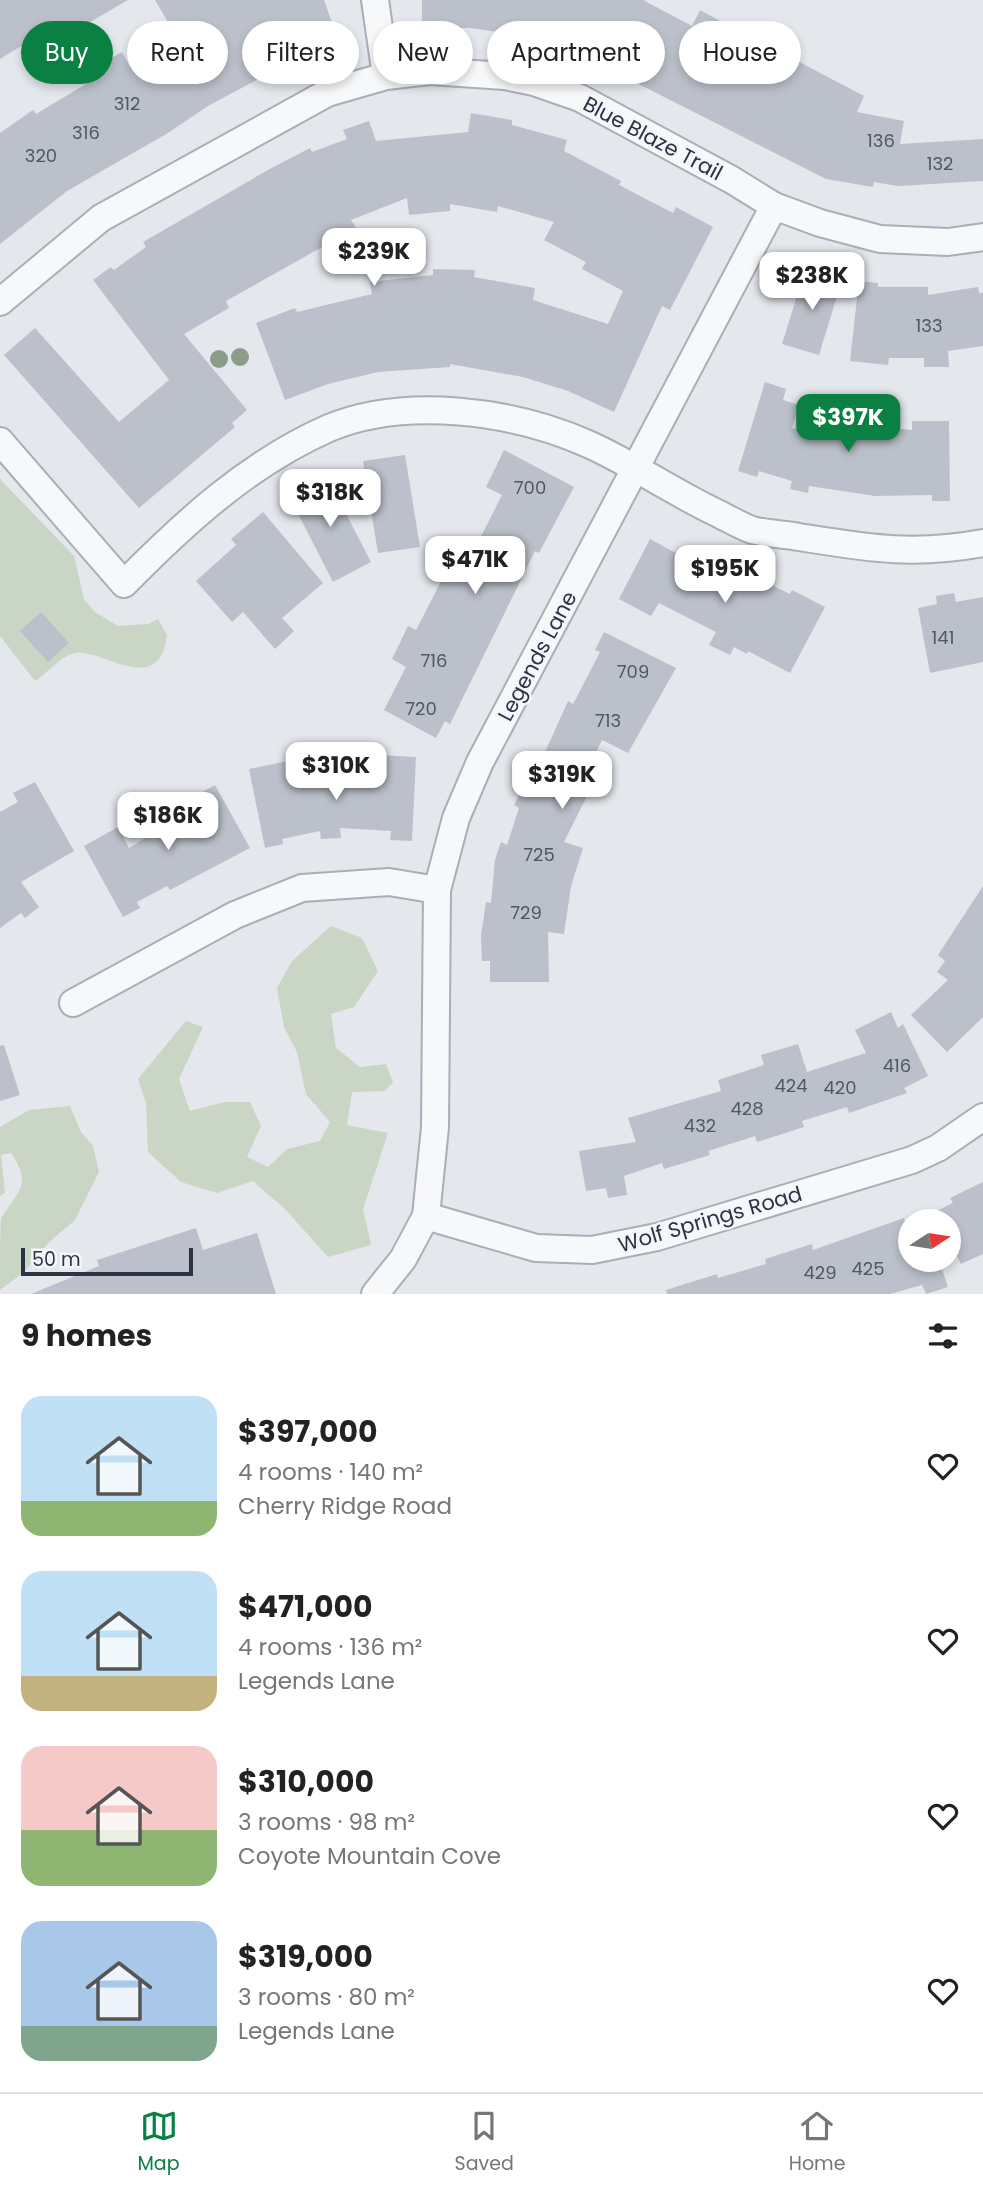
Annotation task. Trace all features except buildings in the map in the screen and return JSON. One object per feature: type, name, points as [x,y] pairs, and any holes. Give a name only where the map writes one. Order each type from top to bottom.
[{"type":"street","points":[[375,0],[378,21]]},
{"type":"street","name":"Blue Blaze Trail","points":[[473,75],[534,82],[580,98],[732,180],[774,206],[820,223],[880,239],[948,242],[983,237]]},
{"type":"street","name":"Blue Blaze Trail","points":[[0,302],[101,218],[327,93],[373,80]]},
{"type":"street","name":"Legends Lane","points":[[375,1294],[403,1259],[426,1216],[435,1127],[437,890],[456,818],[480,762],[637,471],[774,206]]},
{"type":"street","points":[[0,441],[124,584],[177,531],[250,474],[332,427],[384,415],[427,410],[526,422],[587,444],[752,530],[859,548],[918,552],[983,543]]},
{"type":"street","points":[[74,1003],[235,915],[302,888],[389,882],[437,890]]},
{"type":"street","name":"Wolf Springs Road","points":[[426,1216],[536,1248],[569,1252],[636,1243],[912,1160],[938,1147],[983,1117]]},
{"type":"green space","points":[[0,479],[74,556],[84,599],[95,612],[118,626],[148,624],[158,619],[167,635],[162,654],[153,664],[142,668],[87,653],[76,653],[70,654],[35,681],[0,636]]},
{"type":"green space","points":[[331,926],[362,938],[378,971],[354,1007],[331,1014],[336,1048],[360,1067],[386,1064],[393,1082],[385,1091],[352,1092],[347,1125],[388,1133],[363,1209],[371,1245],[328,1257],[285,1209],[253,1181],[217,1193],[181,1182],[148,1152],[146,1103],[138,1079],[186,1021],[203,1027],[179,1079],[190,1111],[225,1102],[250,1102],[261,1126],[247,1157],[268,1167],[287,1149],[320,1141],[330,1122],[306,1094],[297,1052],[284,1027],[277,988],[292,961]]},
{"type":"green space","points":[[70,1106],[81,1132],[93,1146],[99,1172],[75,1220],[49,1242],[23,1273],[0,1290],[1,1219],[17,1195],[22,1181],[18,1164],[11,1153],[1,1155],[5,1193],[0,1196],[0,1127],[29,1110]]}]
